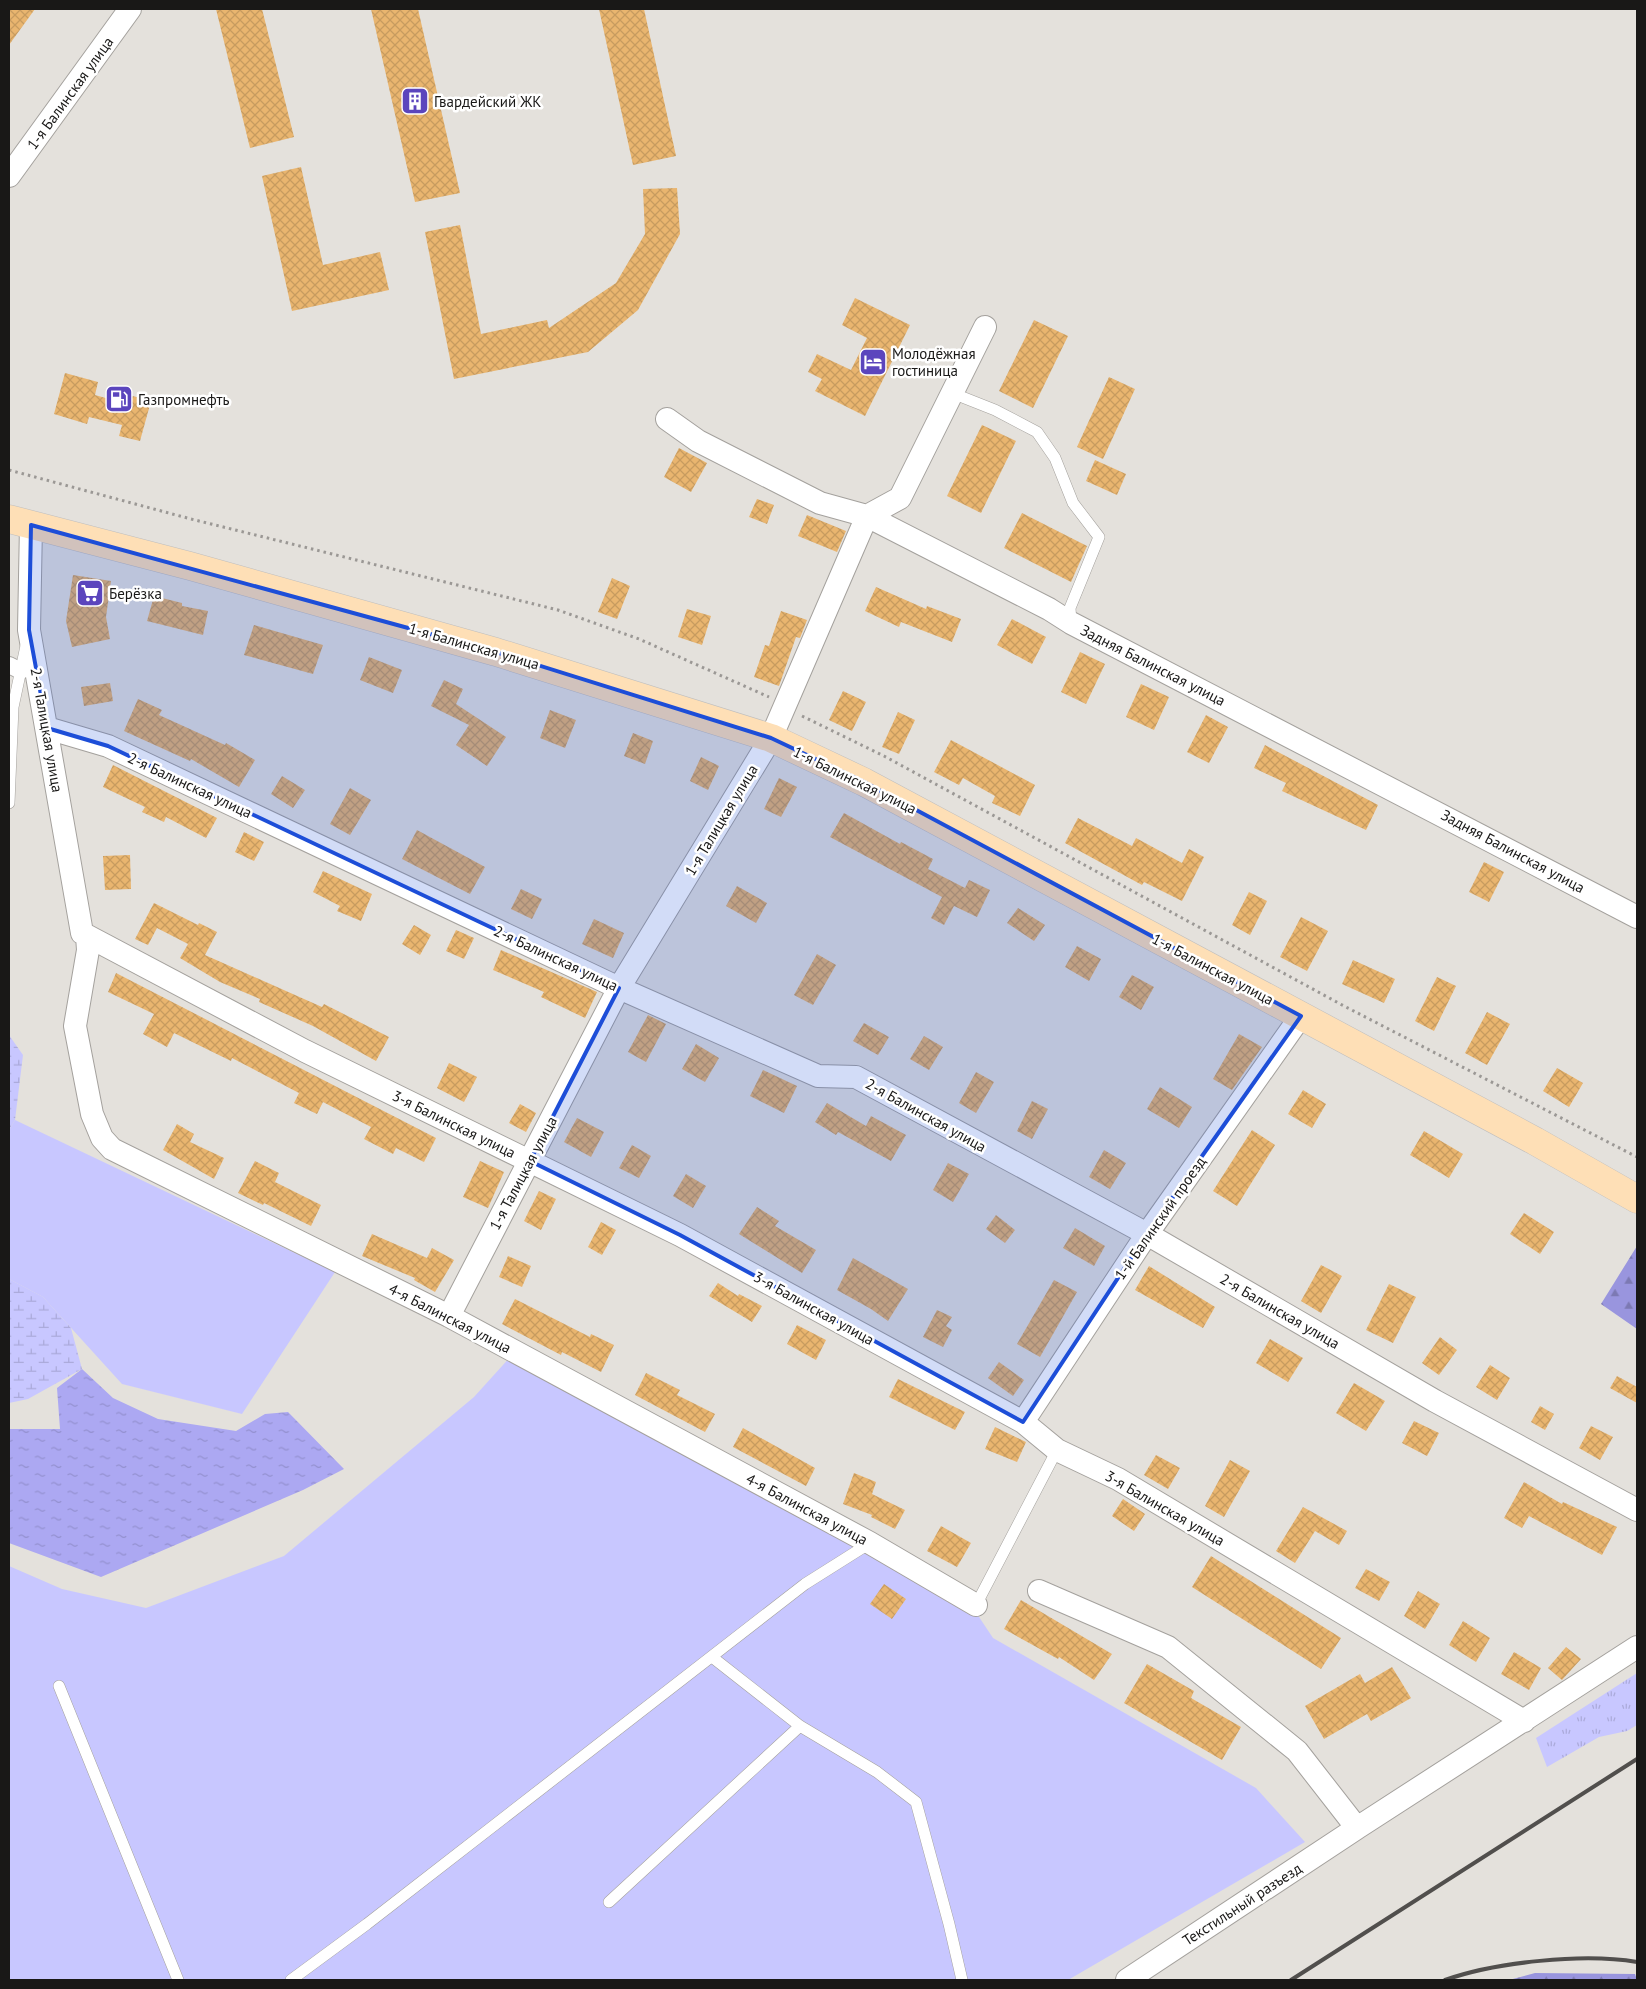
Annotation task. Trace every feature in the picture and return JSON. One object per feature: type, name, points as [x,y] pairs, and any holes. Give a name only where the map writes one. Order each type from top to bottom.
[{"type":"main road","name":"1-я Балинская улица","points":[[20,522],[190,566],[487,649],[771,738],[864,782],[1535,1141],[1637,1199]]},
{"type":"street","name":"1-я Балинская улица","points":[[9,176],[130,9]]},
{"type":"street","points":[[867,516],[900,498],[985,327]]},
{"type":"street","name":"Задняя Балинская улица","points":[[667,419],[698,441],[820,502],[867,516],[1049,609],[1071,623],[1637,917]]},
{"type":"street","name":"1-я Талицкая улица","points":[[449,1316],[619,988],[771,738],[867,516]]},
{"type":"street","name":"2-я Талицкая улица","points":[[20,522],[29,630],[85,934]]},
{"type":"street","name":"2-я Балинская улица","points":[[47,728],[108,746],[619,988],[818,1076],[856,1077],[1147,1234],[1435,1401],[1637,1510]]},
{"type":"street","name":"3-я Балинская улица","points":[[85,934],[305,1051],[680,1235],[1023,1422],[1057,1450],[1118,1479],[1524,1721]]},
{"type":"street","name":"4-я Балинская улица","points":[[85,934],[88,950],[75,1026],[92,1114],[102,1138],[112,1148],[449,1316],[870,1543],[976,1605]]},
{"type":"street","name":"1-й Балинский проезд","points":[[1023,1422],[1147,1234],[1301,1016]]},
{"type":"street","points":[[1039,1591],[1168,1647],[1297,1751],[1358,1828]]},
{"type":"street","name":"Текстильный разъезд","points":[[1127,1980],[1637,1647]]},
{"type":"lane","points":[[952,393],[995,410],[1037,432],[1056,458],[1073,504],[1099,537],[1070,608],[1071,623]]},
{"type":"lane","points":[[9,803],[15,668],[29,630]]},
{"type":"lane","points":[[976,1605],[1057,1450]]},
{"type":"lane","points":[[291,1980],[805,1584],[870,1543]]},
{"type":"lane","points":[[712,1657],[800,1726],[876,1772],[916,1802],[962,1980]]},
{"type":"lane","points":[[59,1686],[178,1980]]},
{"type":"lane","points":[[609,1902],[800,1726]]},
{"type":"path","points":[[9,470],[191,519],[558,610],[638,639],[761,693],[884,756],[1344,1006],[1637,1156]]},
{"type":"highlighted area","points":[[31,525],[496,652],[771,738],[864,782],[1301,1016],[1147,1234],[1023,1422],[680,1235],[530,1161],[619,988],[108,746],[47,728],[29,630]]},
{"type":"green space","points":[[9,1035],[23,1055],[15,1120],[9,1130]]},
{"type":"green space","points":[[15,1120],[335,1272],[242,1414],[122,1384],[43,1297],[9,1279],[9,1130]]},
{"type":"green space","points":[[1637,1246],[1637,1329],[1601,1304]]},
{"type":"green space","points":[[9,1279],[43,1297],[71,1328],[82,1369],[28,1399],[9,1403]]},
{"type":"green space","points":[[513,1354],[977,1614],[993,1638],[1256,1788],[1305,1842],[1068,1980],[9,1980],[9,1566],[62,1589],[146,1608],[284,1556],[474,1397]]},
{"type":"green space","points":[[1637,1673],[1637,1725],[1627,1731],[1599,1737],[1547,1767],[1536,1738]]},
{"type":"green space","points":[[1535,1973],[1635,1974],[1637,1980],[1509,1980]]},
{"type":"water","points":[[82,1369],[113,1398],[158,1419],[236,1431],[265,1414],[288,1412],[344,1469],[303,1490],[101,1577],[9,1543],[9,1429],[60,1429],[57,1388]]},
{"type":"building","points":[[9,9],[35,9],[9,45]]},
{"type":"building","points":[[216,9],[262,9],[294,137],[250,148]]},
{"type":"building","name":"Гвардейский ЖК","points":[[371,9],[418,9],[460,193],[415,202]]},
{"type":"building","points":[[599,9],[644,9],[676,156],[633,165]]},
{"type":"building","points":[[301,167],[323,265],[380,252],[389,290],[292,311],[262,176]]},
{"type":"building","points":[[677,188],[680,234],[638,310],[588,352],[454,379],[425,232],[460,225],[481,334],[547,320],[549,328],[616,283],[645,234],[643,189]]},
{"type":"building","name":"Молодёжная гостиница","points":[[855,298],[910,325],[865,416],[815,391],[822,379],[808,372],[817,354],[851,370],[867,338],[842,325]]},
{"type":"building","points":[[1034,320],[1068,336],[1033,408],[999,391]]},
{"type":"building","points":[[65,373],[98,382],[95,395],[127,404],[129,395],[151,401],[140,441],[119,436],[122,425],[89,417],[87,424],[54,414]]},
{"type":"building","points":[[1109,377],[1135,389],[1103,459],[1077,447]]},
{"type":"building","points":[[982,425],[1016,441],[981,513],[947,496]]},
{"type":"building","points":[[679,448],[707,463],[691,492],[664,477]]},
{"type":"building","points":[[1095,460],[1126,474],[1117,495],[1086,481]]},
{"type":"building","points":[[757,499],[774,505],[767,524],[749,517]]},
{"type":"building","points":[[1022,513],[1087,546],[1071,582],[1004,548]]},
{"type":"building","points":[[807,515],[846,531],[837,552],[798,536]]},
{"type":"building","points":[[73,575],[111,581],[106,617],[110,639],[72,647],[66,621]]},
{"type":"building","points":[[612,578],[630,586],[617,619],[598,612]]},
{"type":"building","points":[[876,587],[926,609],[927,606],[961,619],[952,642],[901,622],[899,627],[865,611]]},
{"type":"building","points":[[154,596],[182,603],[182,606],[208,611],[203,635],[147,621]]},
{"type":"building","points":[[687,609],[711,616],[702,645],[678,637]]},
{"type":"building","points":[[781,611],[807,620],[800,638],[796,637],[779,686],[754,677],[765,645],[769,646]]},
{"type":"building","points":[[1012,619],[1046,637],[1032,664],[997,645]]},
{"type":"building","points":[[254,625],[323,645],[313,674],[244,655]]},
{"type":"building","points":[[1080,652],[1105,664],[1086,704],[1061,692]]},
{"type":"building","points":[[369,657],[402,670],[393,693],[360,680]]},
{"type":"building","points":[[444,680],[463,689],[456,704],[506,737],[487,766],[456,745],[469,725],[431,706]]},
{"type":"building","points":[[110,683],[113,701],[84,706],[81,687]]},
{"type":"building","points":[[1141,684],[1169,697],[1154,730],[1126,717]]},
{"type":"building","points":[[843,691],[866,702],[852,731],[829,720]]},
{"type":"building","points":[[138,699],[162,710],[159,715],[225,745],[226,743],[255,760],[239,787],[191,759],[190,761],[124,731]]},
{"type":"building","points":[[550,710],[576,720],[565,748],[540,738]]},
{"type":"building","points":[[898,712],[915,720],[899,754],[882,747]]},
{"type":"building","points":[[1206,715],[1228,727],[1209,763],[1187,752]]},
{"type":"building","points":[[633,733],[653,741],[645,764],[624,756]]},
{"type":"building","points":[[951,740],[1035,785],[1020,816],[992,803],[995,796],[963,778],[959,785],[934,772]]},
{"type":"building","points":[[1265,745],[1378,805],[1366,830],[1282,791],[1286,783],[1254,768]]},
{"type":"building","points":[[701,757],[719,766],[708,790],[690,781]]},
{"type":"building","points":[[113,765],[217,818],[206,838],[166,817],[164,822],[142,812],[145,807],[103,787]]},
{"type":"building","points":[[282,776],[305,790],[293,808],[271,794]]},
{"type":"building","points":[[779,778],[797,787],[781,817],[764,809]]},
{"type":"building","points":[[350,788],[371,800],[350,835],[330,824]]},
{"type":"building","points":[[844,813],[900,844],[901,842],[933,859],[928,869],[965,888],[969,880],[990,890],[977,917],[954,906],[944,925],[931,918],[942,897],[830,837]]},
{"type":"building","points":[[1078,818],[1132,846],[1136,838],[1182,863],[1189,849],[1204,857],[1182,901],[1144,882],[1142,885],[1065,843]]},
{"type":"building","points":[[417,830],[485,867],[470,894],[402,859]]},
{"type":"building","points":[[244,832],[264,842],[254,861],[235,852]]},
{"type":"building","points":[[130,855],[131,889],[105,890],[103,856]]},
{"type":"building","points":[[1484,862],[1504,872],[1489,902],[1469,892]]},
{"type":"building","points":[[323,871],[372,894],[361,921],[337,911],[340,906],[313,892]]},
{"type":"building","points":[[737,886],[767,903],[756,923],[726,906]]},
{"type":"building","points":[[521,889],[542,899],[532,919],[511,909]]},
{"type":"building","points":[[1249,892],[1267,901],[1250,935],[1232,925]]},
{"type":"building","points":[[154,903],[198,925],[199,923],[217,932],[205,955],[322,1007],[324,1004],[389,1037],[376,1061],[313,1026],[259,1002],[260,999],[220,982],[180,958],[188,944],[157,928],[148,945],[135,939]]},
{"type":"building","points":[[1018,908],[1045,925],[1034,941],[1007,923]]},
{"type":"building","points":[[1301,917],[1328,931],[1307,971],[1280,957]]},
{"type":"building","points":[[594,919],[624,933],[613,958],[582,944]]},
{"type":"building","points":[[414,925],[431,935],[420,955],[402,944]]},
{"type":"building","points":[[456,930],[474,938],[464,959],[446,951]]},
{"type":"building","points":[[1077,946],[1101,959],[1089,981],[1065,967]]},
{"type":"building","points":[[501,950],[597,992],[585,1018],[541,997],[544,992],[493,970]]},
{"type":"building","points":[[817,954],[836,965],[813,1005],[794,995]]},
{"type":"building","points":[[1353,960],[1395,979],[1384,1003],[1342,984]]},
{"type":"building","points":[[116,973],[436,1138],[424,1162],[396,1148],[393,1154],[364,1139],[371,1127],[323,1102],[317,1114],[294,1103],[299,1093],[232,1058],[231,1061],[174,1033],[167,1047],[143,1034],[154,1014],[108,992]]},
{"type":"building","points":[[1132,975],[1154,987],[1141,1010],[1119,997]]},
{"type":"building","points":[[1437,977],[1456,986],[1434,1031],[1415,1021]]},
{"type":"building","points":[[1487,1012],[1510,1024],[1487,1065],[1465,1053]]},
{"type":"building","points":[[648,1015],[666,1024],[646,1062],[628,1052]]},
{"type":"building","points":[[864,1023],[889,1037],[878,1055],[853,1041]]},
{"type":"building","points":[[1239,1034],[1262,1047],[1232,1090],[1213,1079]]},
{"type":"building","points":[[924,1036],[943,1047],[929,1070],[910,1059]]},
{"type":"building","points":[[696,1044],[719,1058],[705,1082],[682,1069]]},
{"type":"building","points":[[449,1063],[477,1077],[464,1102],[437,1088]]},
{"type":"building","points":[[1557,1068],[1583,1083],[1569,1107],[1543,1091]]},
{"type":"building","points":[[763,1070],[797,1086],[784,1113],[750,1096]]},
{"type":"building","points":[[976,1072],[994,1082],[976,1113],[959,1103]]},
{"type":"building","points":[[1160,1087],[1192,1107],[1179,1128],[1147,1109]]},
{"type":"building","points":[[1303,1090],[1326,1104],[1312,1128],[1288,1114]]},
{"type":"building","points":[[1032,1101],[1048,1109],[1032,1139],[1017,1131]]},
{"type":"building","points":[[827,1103],[866,1126],[871,1116],[906,1135],[891,1161],[838,1132],[836,1135],[815,1122]]},
{"type":"building","points":[[520,1104],[536,1113],[526,1132],[509,1123]]},
{"type":"building","points":[[577,1118],[604,1132],[591,1157],[564,1142]]},
{"type":"building","points":[[177,1124],[194,1134],[190,1142],[224,1158],[214,1179],[163,1150]]},
{"type":"building","points":[[1252,1130],[1275,1145],[1237,1206],[1213,1191]]},
{"type":"building","points":[[1424,1131],[1463,1154],[1449,1178],[1410,1155]]},
{"type":"building","points":[[632,1145],[651,1156],[639,1178],[619,1168]]},
{"type":"building","points":[[1104,1150],[1126,1163],[1110,1189],[1089,1177]]},
{"type":"building","points":[[255,1161],[279,1173],[275,1182],[321,1205],[311,1226],[264,1203],[263,1205],[238,1193]]},
{"type":"building","points":[[480,1161],[504,1172],[488,1208],[463,1197]]},
{"type":"building","points":[[948,1163],[969,1174],[953,1202],[933,1190]]},
{"type":"building","points":[[686,1174],[706,1186],[693,1208],[673,1196]]},
{"type":"building","points":[[539,1191],[556,1199],[541,1230],[524,1221]]},
{"type":"building","points":[[757,1207],[779,1221],[775,1226],[816,1250],[802,1273],[739,1234]]},
{"type":"building","points":[[1524,1213],[1554,1232],[1540,1254],[1510,1234]]},
{"type":"building","points":[[996,1215],[1015,1230],[1005,1243],[986,1229]]},
{"type":"building","points":[[601,1222],[616,1230],[602,1255],[588,1247]]},
{"type":"building","points":[[1075,1228],[1105,1246],[1094,1266],[1063,1248]]},
{"type":"building","points":[[372,1234],[427,1258],[432,1248],[454,1260],[435,1292],[414,1280],[415,1278],[362,1256]]},
{"type":"building","points":[[508,1256],[531,1266],[522,1287],[499,1277]]},
{"type":"building","points":[[853,1258],[908,1289],[888,1321],[837,1290]]},
{"type":"building","points":[[1321,1265],[1342,1276],[1321,1313],[1301,1301]]},
{"type":"building","points":[[1149,1266],[1215,1307],[1203,1328],[1135,1290]]},
{"type":"building","points":[[1054,1280],[1077,1292],[1040,1357],[1017,1344]]},
{"type":"building","points":[[718,1283],[738,1296],[739,1294],[762,1306],[752,1322],[709,1296]]},
{"type":"building","points":[[1389,1284],[1416,1297],[1393,1343],[1366,1330]]},
{"type":"building","points":[[515,1299],[590,1337],[591,1334],[614,1345],[601,1372],[562,1352],[561,1355],[502,1324]]},
{"type":"building","points":[[937,1310],[952,1317],[946,1326],[952,1330],[943,1347],[923,1337]]},
{"type":"building","points":[[797,1325],[826,1340],[816,1360],[787,1344]]},
{"type":"building","points":[[1440,1337],[1457,1350],[1439,1375],[1422,1363]]},
{"type":"building","points":[[1270,1339],[1303,1358],[1288,1382],[1256,1363]]},
{"type":"building","points":[[999,1362],[1024,1380],[1013,1396],[988,1378]]},
{"type":"building","points":[[1490,1365],[1510,1378],[1497,1400],[1476,1387]]},
{"type":"building","points":[[646,1373],[680,1390],[677,1395],[715,1414],[705,1432],[635,1395]]},
{"type":"building","points":[[1617,1376],[1637,1387],[1637,1403],[1610,1388]]},
{"type":"building","points":[[898,1379],[965,1412],[955,1430],[889,1397]]},
{"type":"building","points":[[1354,1383],[1385,1401],[1366,1431],[1336,1413]]},
{"type":"building","points":[[1540,1406],[1554,1414],[1545,1430],[1531,1422]]},
{"type":"building","points":[[1414,1421],[1439,1433],[1427,1456],[1402,1443]]},
{"type":"building","points":[[1591,1426],[1613,1437],[1600,1460],[1579,1448]]},
{"type":"building","points":[[995,1427],[1026,1442],[1017,1462],[985,1449]]},
{"type":"building","points":[[743,1428],[815,1468],[806,1486],[733,1447]]},
{"type":"building","points":[[1156,1455],[1180,1468],[1168,1489],[1144,1475]]},
{"type":"building","points":[[1230,1460],[1250,1471],[1224,1517],[1205,1506]]},
{"type":"building","points":[[854,1473],[876,1482],[872,1494],[905,1510],[895,1529],[871,1517],[872,1515],[843,1504]]},
{"type":"building","points":[[1524,1482],[1562,1504],[1563,1502],[1617,1527],[1602,1555],[1529,1516],[1522,1528],[1504,1518]]},
{"type":"building","points":[[1123,1499],[1145,1514],[1134,1531],[1112,1516]]},
{"type":"building","points":[[1303,1507],[1347,1531],[1339,1545],[1315,1531],[1295,1563],[1276,1551]]},
{"type":"building","points":[[941,1526],[971,1543],[957,1567],[927,1551]]},
{"type":"building","points":[[1211,1556],[1341,1638],[1321,1669],[1192,1587]]},
{"type":"building","points":[[1366,1569],[1390,1582],[1379,1601],[1355,1588]]},
{"type":"building","points":[[884,1584],[906,1599],[892,1619],[870,1604]]},
{"type":"building","points":[[1418,1591],[1440,1604],[1425,1629],[1404,1616]]},
{"type":"building","points":[[1021,1600],[1112,1654],[1094,1680],[1059,1657],[1058,1659],[1004,1629]]},
{"type":"building","points":[[1463,1621],[1490,1638],[1476,1662],[1449,1645]]},
{"type":"building","points":[[1566,1647],[1581,1659],[1562,1680],[1548,1668]]},
{"type":"building","points":[[1514,1652],[1541,1668],[1529,1690],[1501,1674]]},
{"type":"building","points":[[1147,1664],[1194,1691],[1191,1698],[1241,1727],[1222,1760],[1124,1703]]},
{"type":"building","points":[[1392,1667],[1411,1698],[1371,1721],[1367,1714],[1324,1739],[1305,1706],[1360,1674],[1365,1683]]},
{"type":"railway","points":[[1291,1980],[1637,1759]]},
{"type":"railway","points":[[1445,1980],[1489,1968],[1540,1961],[1591,1958],[1637,1962]]},
{"type":"place","name":"Гвардейский ЖК","points":[[415,101]]},
{"type":"place","name":"Молодёжная гостиница","points":[[873,362]]},
{"type":"place","name":"Газпромнефть","points":[[119,399]]},
{"type":"place","name":"Берёзка","points":[[90,593]]}]
